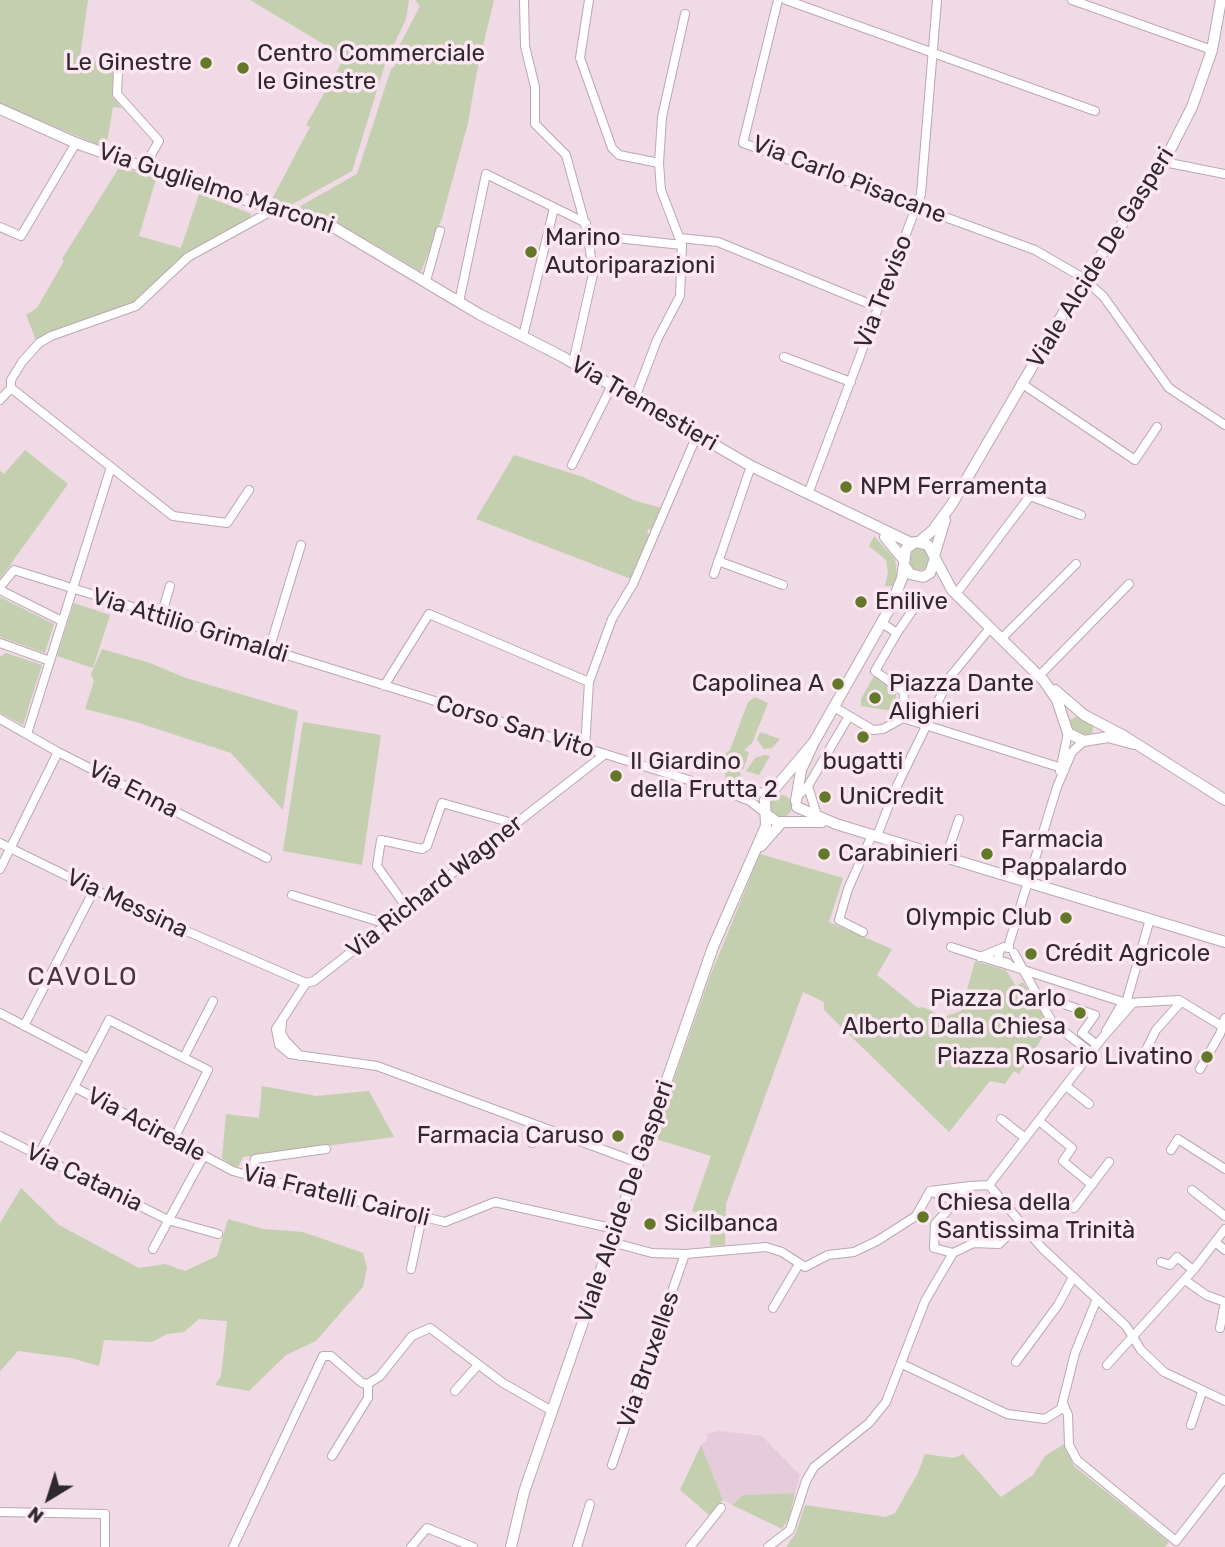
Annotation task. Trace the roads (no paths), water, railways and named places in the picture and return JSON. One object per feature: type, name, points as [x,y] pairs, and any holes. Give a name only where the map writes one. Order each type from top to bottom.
[{"type":"main road","name":"Viale Alcide De Gasperi","points":[[952,503],[1021,383],[1085,280],[1164,162],[1192,107],[1212,50],[1221,0]]},
{"type":"main road","name":"Via Guglielmo Marconi","points":[[0,109],[76,142],[144,167],[241,201],[330,225],[426,281]]},
{"type":"main road","name":"Via Tremestieri","points":[[426,281],[751,466],[864,522]]},
{"type":"main road","points":[[891,606],[904,563],[915,542],[933,530],[952,503]]},
{"type":"main road","points":[[751,861],[796,802],[801,770],[814,742],[891,606],[906,587],[930,573],[952,503]]},
{"type":"main road","points":[[864,522],[928,545],[954,592]]},
{"type":"main road","points":[[864,522],[892,542],[911,574],[939,581],[954,592],[1041,678],[1100,729],[1088,740]]},
{"type":"main road","points":[[1041,678],[1057,700],[1067,729],[1088,740],[1116,738],[1134,744]]},
{"type":"main road","points":[[1067,729],[1073,714],[1087,717],[1225,800]]},
{"type":"main road","points":[[751,861],[765,826],[764,802],[814,742]]},
{"type":"main road","points":[[772,791],[787,790],[796,802],[817,816],[836,824],[1225,942]]},
{"type":"main road","points":[[766,813],[784,821],[836,824]]},
{"type":"main road","name":"Viale Alcide De Gasperi","points":[[511,1547],[524,1492],[713,947],[751,861]]},
{"type":"street","points":[[524,0],[525,46],[535,87],[535,124],[566,155],[588,235],[593,274],[573,363]]},
{"type":"street","points":[[589,0],[580,58],[612,149],[619,155],[659,163]]},
{"type":"street","name":"Via Carlo Pisacane","points":[[778,0],[743,142],[1035,250],[1085,280],[1104,296],[1169,388],[1225,425]]},
{"type":"street","points":[[786,0],[1095,111]]},
{"type":"street","name":"Via Treviso","points":[[808,494],[917,206],[925,173],[937,0]]},
{"type":"street","points":[[1072,0],[1212,50]]},
{"type":"street","points":[[635,398],[657,340],[680,296],[681,241],[661,190],[659,163],[662,117],[685,14]]},
{"type":"street","points":[[117,70],[117,94],[159,141],[144,167]]},
{"type":"street","points":[[0,227],[21,236],[76,142]]},
{"type":"street","points":[[1164,162],[1225,174]]},
{"type":"street","points":[[459,302],[486,174],[586,223]]},
{"type":"street","points":[[523,337],[554,208]]},
{"type":"street","points":[[0,400],[11,388],[11,380],[22,362],[51,335],[136,306],[188,257],[275,209]]},
{"type":"street","points":[[426,281],[440,231]]},
{"type":"street","points":[[588,235],[718,242],[877,307]]},
{"type":"street","points":[[783,357],[851,383]]},
{"type":"street","points":[[1021,383],[1135,460],[1157,427]]},
{"type":"street","points":[[572,466],[612,385]]},
{"type":"street","points":[[11,388],[166,512],[182,520],[227,523],[248,490]]},
{"type":"street","points":[[585,748],[589,682],[616,607],[633,584],[697,435]]},
{"type":"street","points":[[714,575],[751,466]]},
{"type":"street","points":[[27,734],[111,467]]},
{"type":"street","points":[[954,592],[1030,496],[1081,515]]},
{"type":"street","points":[[269,650],[301,545]]},
{"type":"street","points":[[718,561],[783,585]]},
{"type":"street","points":[[1002,639],[1076,564]]},
{"type":"street","name":"Via Attilio Grimaldi","points":[[62,621],[0,588],[14,570],[307,662]]},
{"type":"street","points":[[1041,678],[1129,584]]},
{"type":"street","points":[[161,617],[170,586]]},
{"type":"street","points":[[906,719],[904,692],[875,671],[914,608]]},
{"type":"street","points":[[384,686],[429,614],[589,682]]},
{"type":"street","points":[[881,623],[897,633]]},
{"type":"street","points":[[863,932],[839,920],[848,888],[950,677],[990,628]]},
{"type":"street","points":[[0,643],[50,661]]},
{"type":"street","name":"Corso San Vito","points":[[307,662],[724,791]]},
{"type":"street","points":[[834,707],[873,730],[883,729],[906,719],[1063,768]]},
{"type":"street","points":[[796,802],[849,716]]},
{"type":"street","name":"Via Enna","points":[[0,719],[58,752],[267,858]]},
{"type":"street","points":[[1003,963],[997,956],[1007,949],[1063,768],[1067,729]]},
{"type":"street","points":[[1063,768],[1072,752],[1088,740]]},
{"type":"street","points":[[0,869],[58,752]]},
{"type":"street","name":"Via Richard Wagner","points":[[306,983],[314,981],[605,754]]},
{"type":"street","points":[[808,786],[817,816]]},
{"type":"street","points":[[724,791],[753,794],[772,791]]},
{"type":"street","points":[[724,791],[750,801],[766,813]]},
{"type":"street","points":[[407,908],[377,866],[381,840],[422,849],[427,846],[442,803],[516,824]]},
{"type":"street","points":[[946,857],[959,819]]},
{"type":"street","name":"Via Messina","points":[[0,843],[94,890],[306,983]]},
{"type":"street","points":[[24,1026],[94,890]]},
{"type":"street","points":[[292,895],[387,924]]},
{"type":"street","points":[[930,1191],[989,1185],[1127,1003],[1150,919]]},
{"type":"street","points":[[951,947],[1127,1003],[1172,999],[1181,1002],[1224,1024],[1200,1069]]},
{"type":"street","points":[[980,957],[1007,949]]},
{"type":"street","points":[[1003,963],[1012,961],[1007,949]]},
{"type":"street","points":[[1007,949],[1025,971],[1052,1021],[1091,1053]]},
{"type":"street","points":[[306,983],[278,1023],[275,1037],[283,1049],[302,1057],[377,1066],[639,1163]]},
{"type":"street","points":[[1038,995],[1096,1015],[1076,1041]]},
{"type":"street","points":[[184,1057],[213,1001]]},
{"type":"street","points":[[1141,1060],[1156,1030],[1181,1002]]},
{"type":"street","points":[[0,1013],[88,1059]]},
{"type":"street","points":[[38,1156],[109,1020],[208,1070],[174,1139]]},
{"type":"street","points":[[1082,1033],[1097,1045]]},
{"type":"street","points":[[1066,1086],[1089,1104]]},
{"type":"street","name":"Via Acireale","points":[[74,1087],[219,1163]]},
{"type":"street","points":[[1002,1119],[1025,1138]]},
{"type":"street","points":[[1039,1121],[1072,1148],[1063,1161],[1092,1185]]},
{"type":"street","points":[[532,1143],[539,1126]]},
{"type":"street","name":"Via Catania","points":[[0,1136],[168,1220],[218,1234]]},
{"type":"street","points":[[1171,1150],[1178,1139],[1225,1169]]},
{"type":"street","points":[[251,1176],[255,1159],[326,1149]]},
{"type":"street","points":[[153,1249],[204,1155]]},
{"type":"street","points":[[1074,1208],[1109,1162]]},
{"type":"street","name":"Via Fratelli Cairoli","points":[[219,1163],[251,1176],[422,1217],[453,1221],[483,1205],[495,1202],[615,1229]]},
{"type":"street","points":[[989,1185],[1072,1279],[1133,1334],[1141,1350],[1164,1373],[1225,1401]]},
{"type":"street","points":[[953,1253],[934,1248],[934,1224],[970,1186]]},
{"type":"street","points":[[1192,1190],[1225,1216]]},
{"type":"street","points":[[930,1191],[955,1201]]},
{"type":"street","points":[[611,1242],[652,1253],[685,1254],[766,1247],[782,1251],[799,1265],[811,1265],[828,1255],[853,1252],[877,1241],[916,1216],[930,1191]]},
{"type":"street","points":[[411,1269],[422,1217]]},
{"type":"street","points":[[768,1547],[790,1530],[809,1473],[879,1413],[902,1364],[925,1301],[953,1253],[974,1243],[999,1244],[1021,1222]]},
{"type":"street","points":[[1107,1366],[1133,1334],[1185,1280],[1225,1229]]},
{"type":"street","points":[[1215,1242],[1225,1250]]},
{"type":"street","name":"Via Bruxelles","points":[[612,1465],[685,1254]]},
{"type":"street","points":[[1161,1262],[1170,1265],[1177,1257],[1193,1270]]},
{"type":"street","points":[[773,1308],[799,1265]]},
{"type":"street","points":[[1016,1362],[1058,1305],[1072,1279]]},
{"type":"street","points":[[1185,1280],[1206,1295],[1225,1302],[1220,1328]]},
{"type":"street","points":[[902,1364],[1007,1414],[1045,1419],[1061,1409],[1075,1353],[1096,1301]]},
{"type":"street","points":[[233,1547],[323,1356],[331,1356],[362,1383],[368,1384],[380,1376],[412,1336],[425,1328],[436,1330],[477,1366],[552,1411]]},
{"type":"street","points":[[455,1391],[477,1366]]},
{"type":"street","points":[[332,1456],[368,1398],[368,1384]]},
{"type":"street","points":[[1191,1425],[1202,1392]]},
{"type":"street","points":[[1063,1403],[1068,1415],[1069,1445],[1077,1460],[1173,1544],[1225,1478]]},
{"type":"street","points":[[577,1547],[590,1504]]},
{"type":"street","points":[[690,1547],[721,1508]]},
{"type":"street","points":[[0,1512],[105,1514],[104,1547]]},
{"type":"street","points":[[411,1547],[427,1528],[468,1546]]},
{"type":"place","name":"Le Ginestre","points":[[206,63]]},
{"type":"place","name":"Centro Commerciale le Ginestre","points":[[243,68]]},
{"type":"place","name":"Marino Autoriparazioni","points":[[531,252]]},
{"type":"place","name":"NPM Ferramenta","points":[[846,487]]},
{"type":"place","name":"Enilive","points":[[861,602]]},
{"type":"place","name":"Capolinea A","points":[[838,684]]},
{"type":"place","name":"Piazza Dante Alighieri","points":[[875,698]]},
{"type":"place","name":"bugatti","points":[[863,737]]},
{"type":"place","name":"Il Giardino della Frutta 2","points":[[616,776]]},
{"type":"place","name":"UniCredit","points":[[825,797]]},
{"type":"place","name":"Carabinieri","points":[[824,854]]},
{"type":"place","name":"Farmacia Pappalardo","points":[[987,854]]},
{"type":"place","name":"Olympic Club","points":[[1066,918]]},
{"type":"place","name":"Crédit Agricole","points":[[1031,954]]},
{"type":"place","name":"Piazza Carlo Alberto Dalla Chiesa","points":[[1080,1013]]},
{"type":"place","name":"Piazza Rosario Livatino","points":[[1207,1057]]},
{"type":"place","name":"Farmacia Caruso","points":[[618,1136]]},
{"type":"place","name":"Chiesa della Santissima Trinità","points":[[923,1217]]},
{"type":"place","name":"Sicilbanca","points":[[650,1224]]},
{"type":"district","name":"CAVOLO","points":[[83,977]]}]
